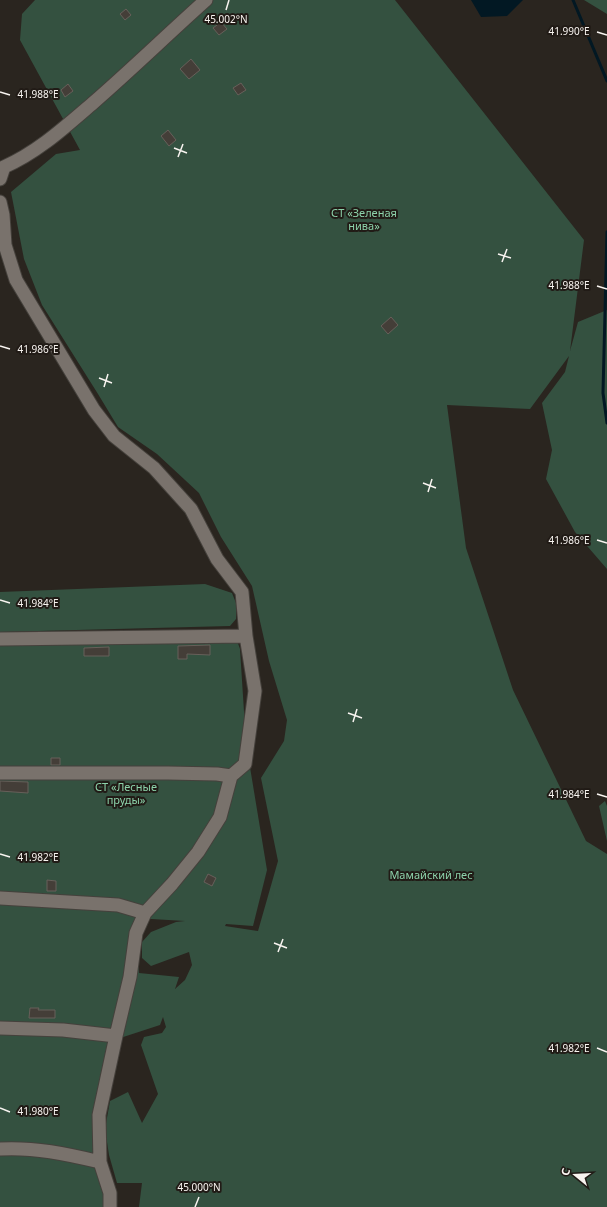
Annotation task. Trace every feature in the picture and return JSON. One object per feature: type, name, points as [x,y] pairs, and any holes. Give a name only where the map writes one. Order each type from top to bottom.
[{"type":"street","points":[[1,171],[57,135],[113,86],[206,0]]},
{"type":"street","points":[[0,202],[4,215],[5,245],[16,280],[98,415],[114,436],[154,468],[191,509],[217,559],[242,592],[246,636],[254,691],[245,764],[232,776],[220,818],[198,852],[172,884],[145,913],[136,933],[130,977],[99,1115],[100,1162],[110,1193],[110,1207]]},
{"type":"street","points":[[0,639],[246,636]]},
{"type":"street","points":[[0,773],[168,773],[217,774],[232,776]]},
{"type":"street","points":[[0,898],[118,905],[145,913]]},
{"type":"street","points":[[0,1028],[64,1030],[116,1036]]},
{"type":"street","points":[[0,1149],[11,1148],[55,1152],[100,1162]]},
{"type":"green space","points":[[35,0],[395,0],[584,240],[570,351],[578,322],[607,310],[607,569],[575,532],[546,479],[552,450],[542,403],[565,372],[569,356],[530,409],[447,405],[466,548],[513,690],[586,841],[607,854],[607,1207],[139,1207],[142,1183],[117,1183],[109,1155],[105,1129],[110,1101],[128,1092],[142,1123],[158,1094],[141,1045],[144,1037],[162,1033],[166,1027],[163,1017],[160,1025],[111,1041],[99,1165],[107,1207],[0,1207],[0,639],[234,632],[240,649],[246,743],[267,870],[253,926],[226,924],[225,926],[258,931],[278,861],[261,778],[284,741],[287,720],[269,661],[252,586],[221,537],[199,493],[157,454],[118,427],[42,305],[24,259],[11,192],[56,154],[80,150],[20,40],[22,14]],"holes":[[[135,918],[185,921],[176,922],[151,932],[142,942],[142,958],[151,966],[189,952],[192,965],[185,980],[175,989],[179,977],[139,973]]]},
{"type":"green space","points":[[584,0],[607,0],[607,14]]},
{"type":"green space","points":[[205,584],[232,593],[236,603],[236,619],[230,626],[0,632],[0,592]]},
{"type":"green space","points":[[605,801],[607,806],[607,841],[599,806]]},
{"type":"water","points":[[471,0],[523,0],[507,16],[481,17]]},
{"type":"building","points":[[126,9],[131,15],[125,20],[120,14]]},
{"type":"building","points":[[221,22],[227,29],[219,35],[213,28]]},
{"type":"building","points":[[191,59],[200,70],[189,79],[180,69]]},
{"type":"building","points":[[241,83],[246,90],[238,95],[233,88]]},
{"type":"building","points":[[68,84],[73,91],[65,97],[61,90]]},
{"type":"building","points":[[168,130],[176,140],[169,146],[161,136]]},
{"type":"building","points":[[391,317],[398,325],[388,334],[381,326]]},
{"type":"building","points":[[210,645],[210,655],[187,654],[187,659],[178,659],[178,646]]},
{"type":"building","points":[[109,647],[109,656],[84,656],[84,648]]},
{"type":"building","points":[[51,758],[60,758],[60,765],[51,765]]},
{"type":"building","points":[[0,781],[28,782],[28,793],[0,791]]},
{"type":"building","points":[[208,874],[216,878],[212,886],[204,882]]},
{"type":"building","points":[[47,880],[56,881],[56,891],[47,891]]},
{"type":"building","points":[[30,1008],[39,1008],[38,1010],[55,1010],[55,1018],[29,1018]]},
{"type":"waterway","points":[[573,0],[607,81]]},
{"type":"waterway","points":[[607,232],[603,393],[607,423]]},
{"type":"park label","name":"СТ «Зеленая нива»","points":[[364,218]]},
{"type":"park label","name":"СТ «Лесные пруды»","points":[[126,792]]},
{"type":"park label","name":"Мамайский лес","points":[[431,874]]}]
